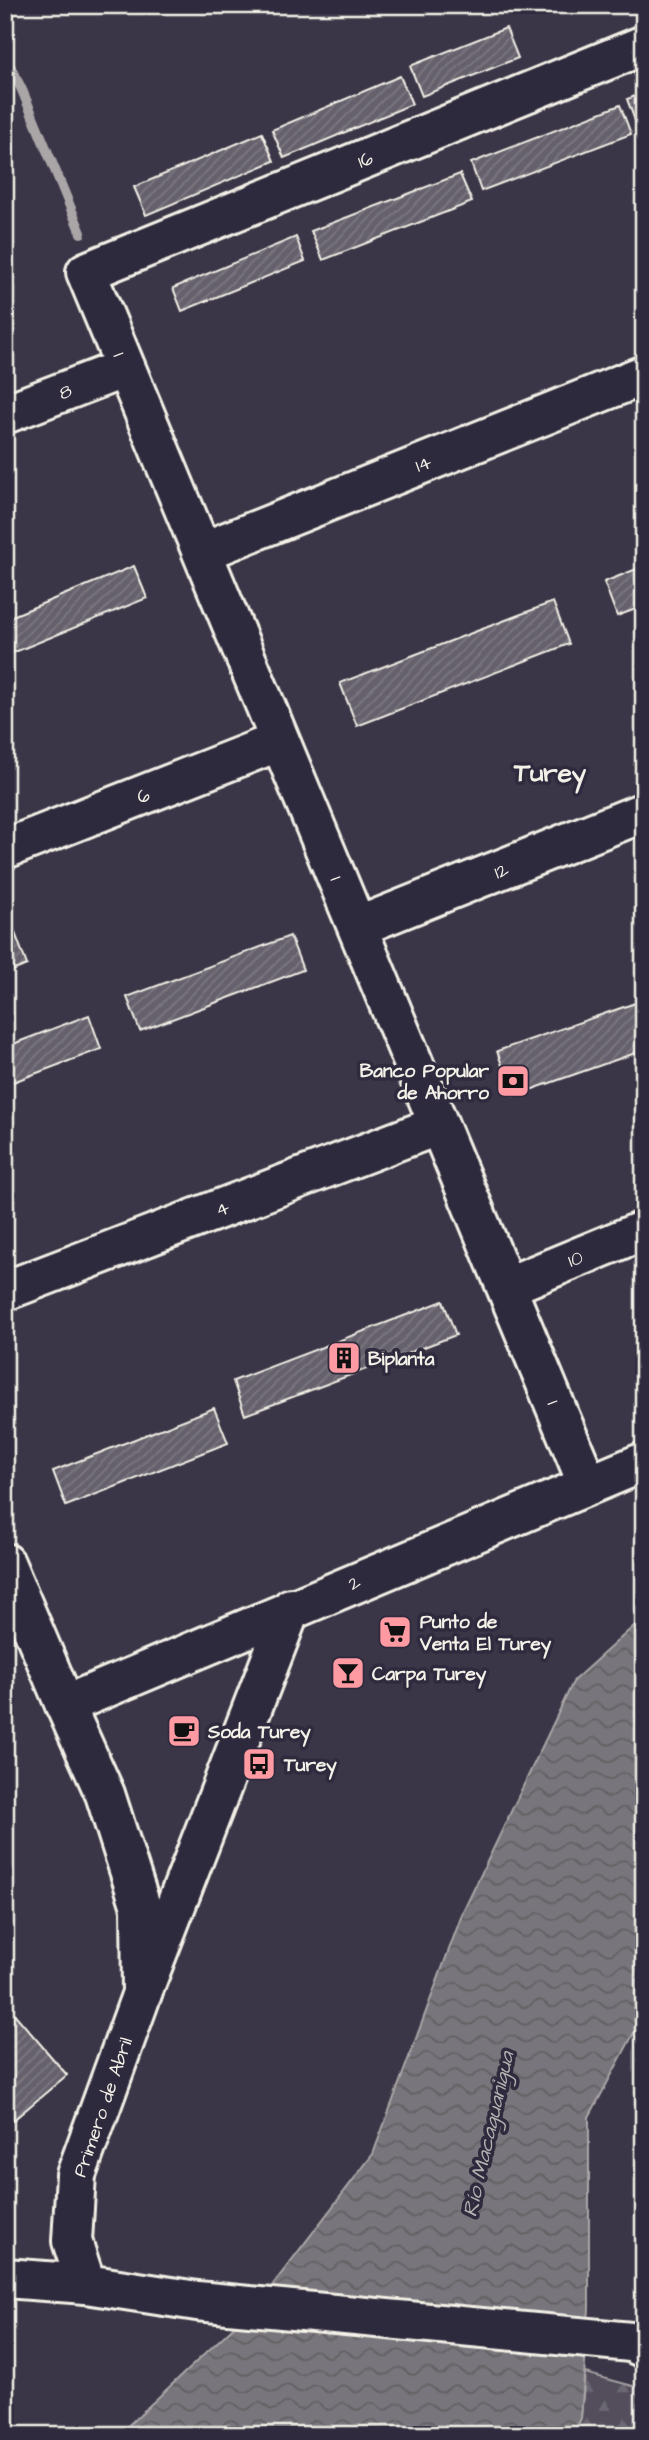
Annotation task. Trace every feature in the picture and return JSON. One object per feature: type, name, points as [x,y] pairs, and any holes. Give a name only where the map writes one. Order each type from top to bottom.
[{"type":"street","name":"16","points":[[86,272],[644,45]]},
{"type":"street","name":"1","points":[[86,272],[588,1485]]},
{"type":"street","name":"8","points":[[5,414],[125,368]]},
{"type":"street","name":"14","points":[[202,552],[644,375]]},
{"type":"street","name":"6","points":[[5,849],[280,741]]},
{"type":"street","name":"12","points":[[357,927],[644,812]]},
{"type":"street","name":"4","points":[[5,1291],[439,1125]]},
{"type":"street","name":"10","points":[[506,1287],[644,1230]]},
{"type":"street","name":"2","points":[[65,1705],[644,1462]]},
{"type":"street","name":"Primero de Abril","points":[[5,1563],[105,1794],[141,1907],[142,1993],[76,2175],[72,2241],[86,2284]]},
{"type":"street","points":[[142,1993],[291,1608]]},
{"type":"street","points":[[5,2278],[86,2284],[197,2301],[638,2345]]},
{"type":"green space","points":[[585,2373],[644,2389],[644,2435],[573,2435],[581,2418]]},
{"type":"water","name":"Río Macaguanigua","points":[[644,1617],[644,2014],[589,2117],[589,2309],[581,2418],[573,2435],[118,2435],[258,2304],[373,2154],[463,1912],[574,1680]]},
{"type":"building","points":[[506,28],[518,58],[422,96],[410,66]]},
{"type":"building","points":[[400,76],[412,104],[284,158],[272,130]]},
{"type":"building","points":[[644,93],[644,130],[639,131],[627,99]]},
{"type":"building","points":[[620,105],[631,134],[481,191],[471,163]]},
{"type":"building","points":[[262,133],[274,161],[146,215],[134,187]]},
{"type":"building","points":[[460,174],[472,202],[323,260],[311,231]]},
{"type":"building","points":[[296,237],[305,261],[182,311],[173,288]]},
{"type":"building","points":[[134,566],[147,598],[5,656],[5,619]]},
{"type":"building","points":[[644,566],[644,606],[617,616],[604,582]]},
{"type":"building","points":[[553,602],[569,644],[357,726],[340,683]]},
{"type":"building","points":[[14,930],[27,965],[5,974],[5,933]]},
{"type":"building","points":[[290,936],[303,970],[140,1031],[127,997]]},
{"type":"building","points":[[644,1000],[644,1050],[513,1096],[497,1051]]},
{"type":"building","points":[[89,1015],[101,1049],[5,1085],[5,1047]]},
{"type":"building","name":"Biplanta","points":[[443,1301],[456,1335],[245,1415],[233,1381]]},
{"type":"building","points":[[644,1339],[644,1361],[636,1342]]},
{"type":"building","points":[[214,1408],[228,1443],[66,1506],[53,1471]]},
{"type":"building","points":[[5,2003],[67,2075],[5,2127]]},
{"type":"waterway","points":[[5,56],[22,90],[81,233]]},
{"type":"place","name":"Banco Popular de Ahorro","points":[[513,1081]]},
{"type":"place","name":"Biplanta","points":[[344,1358]]},
{"type":"place","name":"Punto de Venta El Turey","points":[[395,1632]]},
{"type":"place","name":"Carpa Turey","points":[[348,1673]]},
{"type":"place","name":"Soda Turey","points":[[184,1731]]},
{"type":"place","name":"Turey","points":[[259,1764]]},
{"type":"district","name":"Turey","points":[[550,772]]}]
